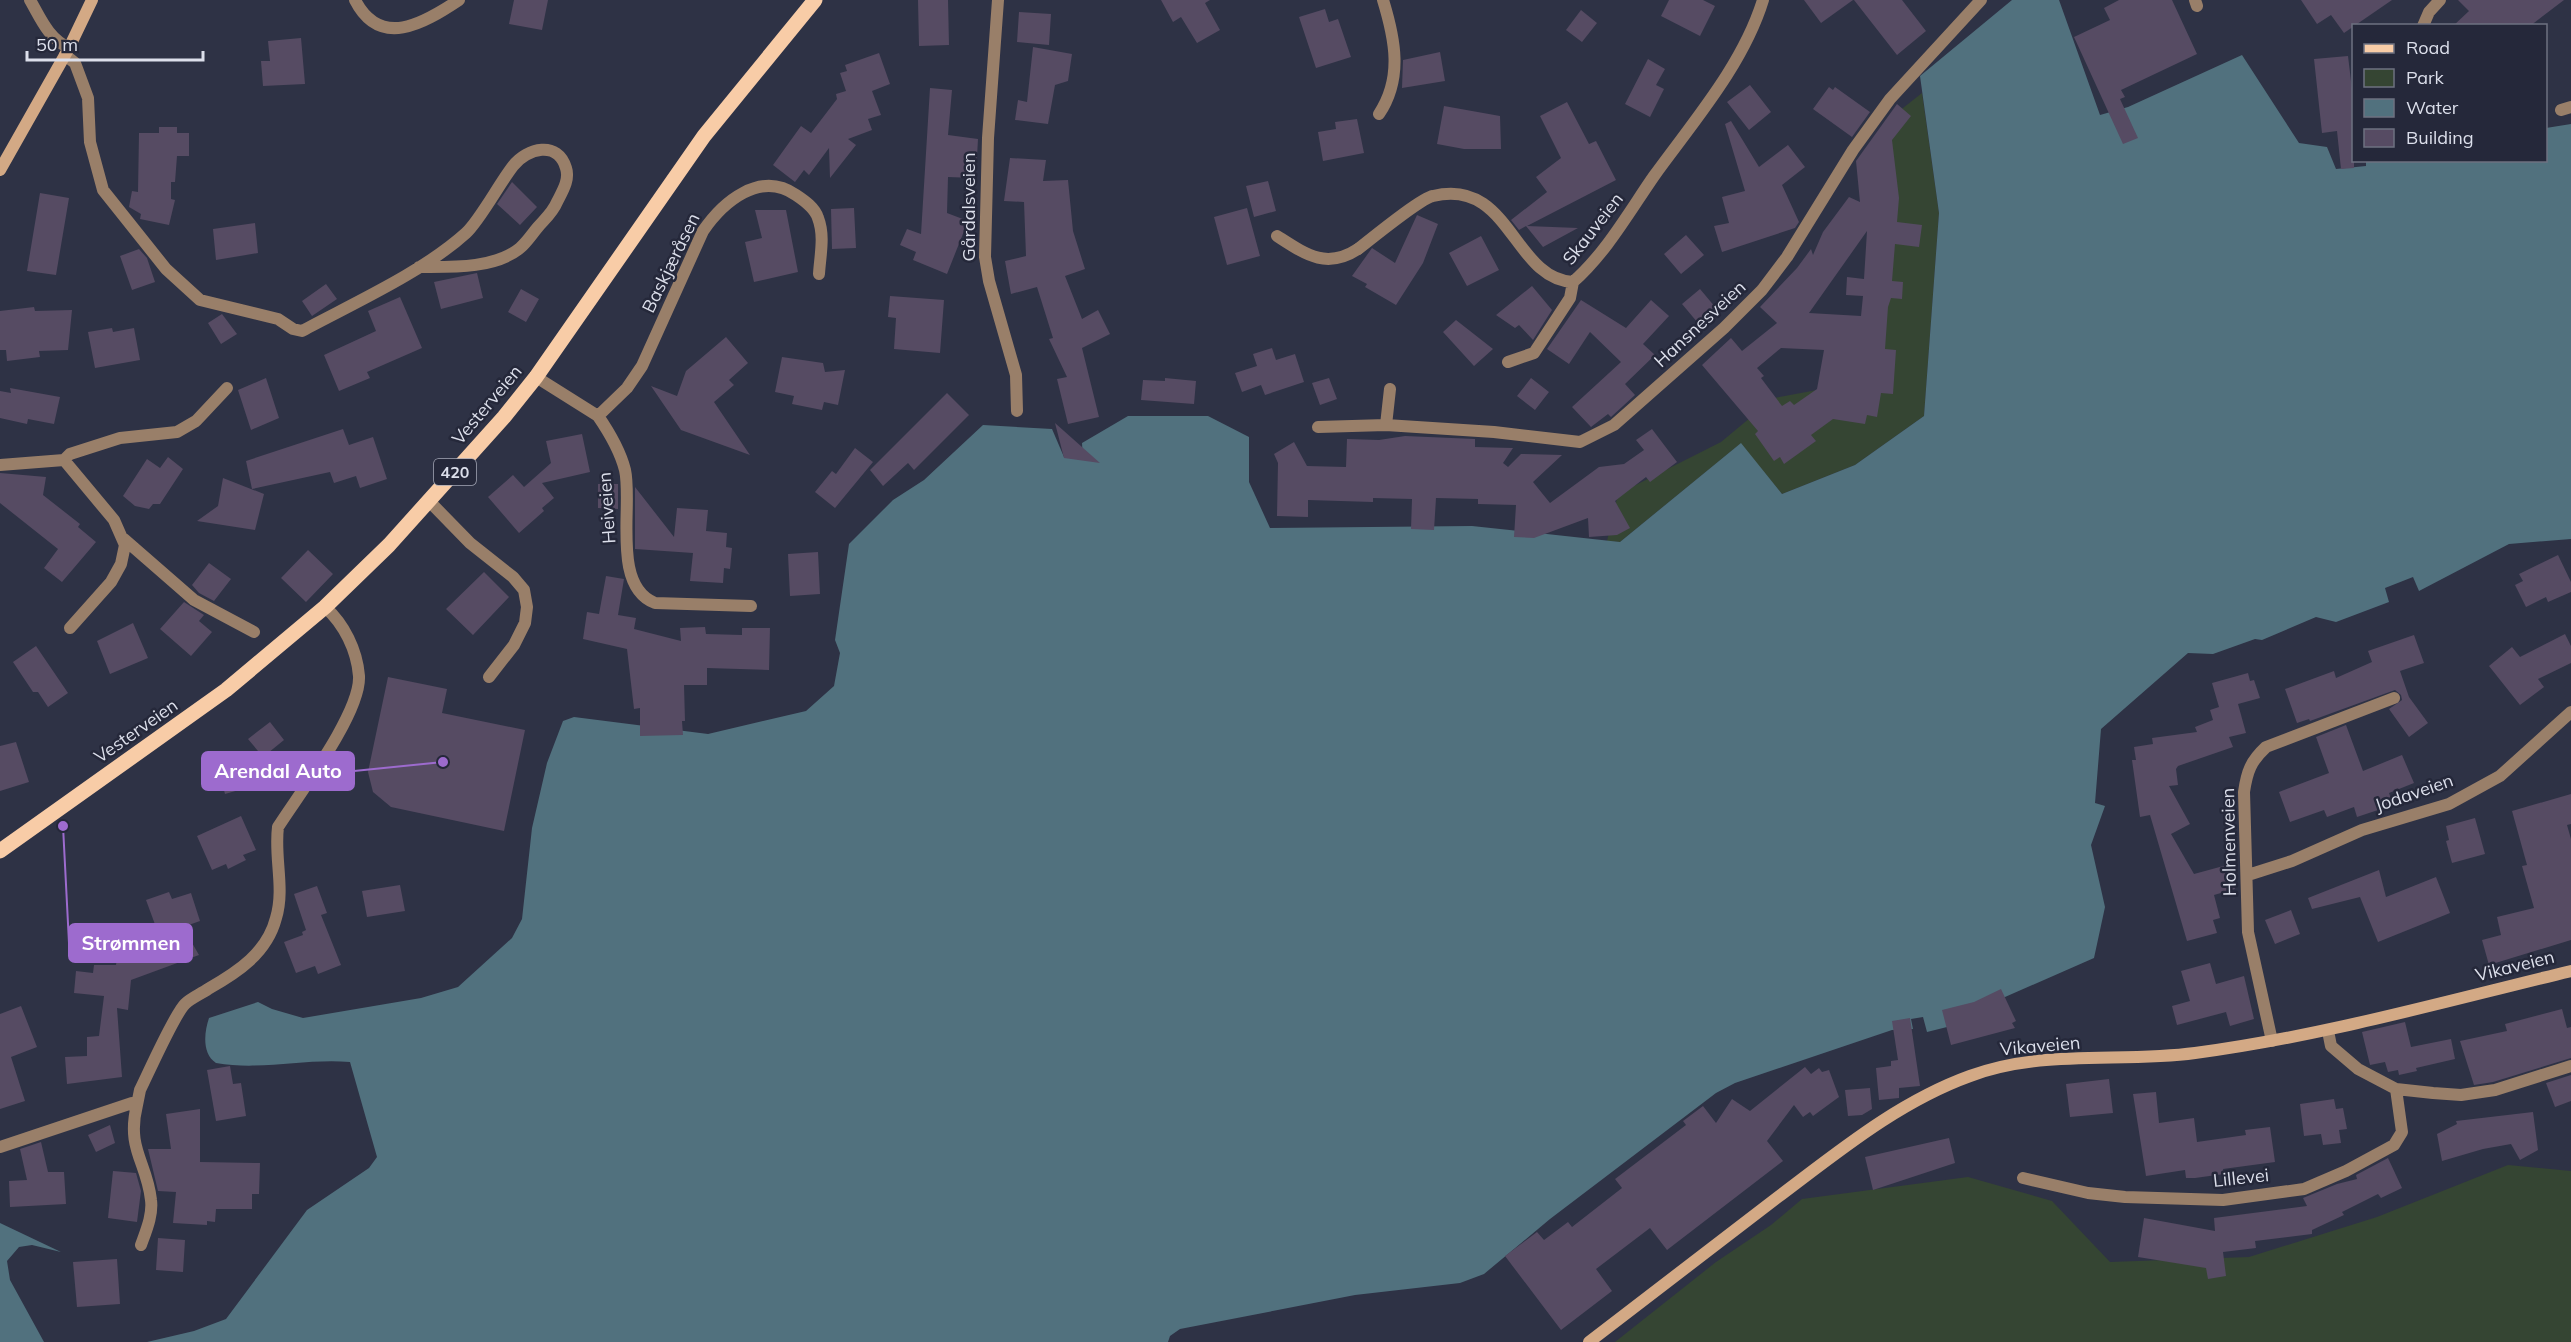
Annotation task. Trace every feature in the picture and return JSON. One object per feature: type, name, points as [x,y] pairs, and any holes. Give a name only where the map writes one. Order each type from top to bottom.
[{"type":"main road","points":[[0,170],[67,51],[92,0]]},
{"type":"main road","name":"Vesterveien","points":[[0,851],[203,707],[325,607],[389,545],[536,376],[704,136],[815,0]]},
{"type":"main road","name":"Vikaveien","points":[[1589,1342],[1846,1146],[1885,1119],[1947,1085],[1997,1067],[2018,1063],[2192,1053],[2328,1031],[2571,971]]},
{"type":"street","points":[[30,0],[49,33],[67,51],[75,63],[88,98],[90,142],[103,190],[166,269],[200,300],[278,319],[293,329],[302,331],[419,267],[467,232],[518,159],[529,152],[540,149],[551,151],[562,158],[567,180],[554,210],[520,248],[506,257],[487,262],[448,267],[419,267]]},
{"type":"street","points":[[355,0],[362,15],[374,25],[390,30],[409,27],[459,0]]},
{"type":"street","name":"Gårdalsveien","points":[[998,0],[988,138],[985,257],[989,281],[1016,375],[1017,411]]},
{"type":"street","points":[[1379,114],[1390,98],[1394,85],[1392,30],[1383,0]]},
{"type":"street","name":"Skauveien","points":[[1277,236],[1307,255],[1320,258],[1344,258],[1431,196],[1455,194],[1472,197],[1489,206],[1539,267],[1563,282],[1573,282],[1609,241],[1712,94],[1742,48],[1763,0]]},
{"type":"street","name":"Hansnesveien","points":[[1318,427],[1386,425],[1494,432],[1580,442],[1614,425],[1724,328],[1762,290],[1787,256],[1853,150],[1890,99],[1981,0]]},
{"type":"street","points":[[2424,24],[2429,12],[2440,0]]},
{"type":"street","name":"Baskjæråsen","points":[[598,416],[627,388],[642,366],[703,231],[729,200],[748,190],[771,186],[790,191],[806,202],[818,216],[822,234],[819,274]]},
{"type":"street","points":[[1508,362],[1534,353],[1570,298],[1573,282]]},
{"type":"street","points":[[536,376],[598,416]]},
{"type":"street","points":[[0,465],[64,460],[70,454],[120,438],[177,432],[196,421],[227,388]]},
{"type":"street","points":[[1386,425],[1390,389]]},
{"type":"street","name":"Heiveien","points":[[598,416],[619,451],[625,472],[625,526],[630,573],[645,599],[655,603],[751,606]]},
{"type":"street","points":[[64,460],[114,520],[124,539],[194,600],[254,632]]},
{"type":"street","points":[[429,501],[470,543],[513,576],[524,590],[527,607],[525,623],[514,645],[489,677]]},
{"type":"street","points":[[70,628],[111,582],[121,564],[124,539]]},
{"type":"street","points":[[141,1245],[150,1219],[151,1200],[134,1146],[133,1120],[140,1090],[184,1004],[250,961],[266,942],[276,920],[281,897],[276,846],[278,827],[344,725],[357,687],[359,677],[348,635],[339,620],[325,607]]},
{"type":"street","name":"Holmenveien","points":[[2272,1041],[2248,932],[2244,792],[2246,773],[2253,760],[2266,747],[2394,698]]},
{"type":"street","name":"Jodaveien","points":[[2248,875],[2292,861],[2362,830],[2448,804],[2500,776],[2571,712]]},
{"type":"street","points":[[2328,1031],[2331,1046],[2358,1069],[2396,1089],[2461,1095],[2495,1090],[2571,1066]]},
{"type":"street","name":"Lillevei","points":[[2023,1178],[2088,1193],[2125,1197],[2223,1200],[2304,1189],[2346,1171],[2394,1145],[2402,1132],[2396,1089]]},
{"type":"street","points":[[0,1146],[132,1103],[137,1105]]},
{"type":"green space","points":[[1922,93],[1939,213],[1924,416],[1855,465],[1782,494],[1740,444],[1620,542],[1607,541],[1618,494],[1721,442],[1774,398],[1860,382],[1884,123]]},
{"type":"green space","points":[[2508,1165],[2571,1171],[2571,1342],[1615,1342],[1716,1262],[1771,1225],[1802,1199],[1968,1177],[2052,1201],[2110,1262],[2249,1257],[2377,1217]]},
{"type":"water","points":[[2012,0],[2059,0],[2100,115],[2128,107],[2242,55],[2299,143],[2327,147],[2336,169],[2366,166],[2366,162],[2547,162],[2547,128],[2571,124],[2571,539],[2509,544],[2419,591],[2413,577],[2385,588],[2389,602],[2336,622],[2316,617],[2262,640],[2255,639],[2213,654],[2188,653],[2101,729],[2095,803],[2105,806],[2091,845],[2105,907],[2094,958],[2005,997],[1947,1027],[1927,1032],[1923,1017],[1911,1019],[1913,1029],[1892,1030],[1735,1083],[1716,1093],[1550,1219],[1484,1274],[1460,1283],[1355,1295],[1180,1329],[1170,1336],[1168,1342],[147,1342],[194,1331],[226,1319],[307,1210],[369,1168],[377,1157],[350,1062],[250,1066],[216,1063],[208,1054],[205,1043],[209,1018],[258,1002],[272,1009],[303,1018],[421,998],[458,987],[512,938],[522,919],[532,828],[547,763],[563,721],[574,717],[708,734],[806,711],[834,686],[840,653],[835,640],[849,544],[893,500],[924,480],[983,425],[1052,429],[1064,457],[1083,460],[1082,443],[1128,416],[1208,416],[1249,437],[1249,482],[1270,528],[1472,526],[1620,542],[1741,443],[1782,494],[1855,465],[1924,416],[1939,213],[1920,76]]},
{"type":"water","points":[[0,1223],[61,1252],[32,1245],[19,1247],[7,1261],[10,1280],[44,1342],[0,1342]]},
{"type":"building","points":[[514,0],[548,0],[542,30],[509,24]]},
{"type":"building","points":[[918,0],[948,0],[949,45],[919,46]]},
{"type":"building","points":[[1161,0],[1210,0],[1205,3],[1220,30],[1197,43],[1181,17],[1173,22]]},
{"type":"building","points":[[1669,0],[1703,0],[1715,6],[1700,36],[1661,16]]},
{"type":"building","points":[[1804,0],[1853,0],[1821,23]]},
{"type":"building","points":[[1854,0],[1902,0],[1926,31],[1897,55]]},
{"type":"building","points":[[2119,0],[2172,0],[2197,54],[2121,90],[2125,97],[2120,99],[2138,138],[2123,144],[2074,37],[2110,20],[2104,8]]},
{"type":"building","points":[[2301,0],[2392,0],[2357,24],[2352,24],[2352,28],[2344,33],[2331,15],[2317,24]]},
{"type":"building","points":[[2458,0],[2564,0],[2533,24],[2455,24],[2469,11]]},
{"type":"building","points":[[1325,9],[1329,22],[1338,19],[1351,57],[1316,68],[1299,17]]},
{"type":"building","points":[[1581,10],[1597,23],[1582,42],[1566,30]]},
{"type":"building","points":[[1019,12],[1051,14],[1049,45],[1017,42]]},
{"type":"building","points":[[301,38],[305,84],[263,86],[261,61],[270,61],[268,41]]},
{"type":"building","points":[[1033,47],[1072,54],[1068,81],[1055,85],[1048,124],[1015,120],[1018,100],[1027,102]]},
{"type":"building","points":[[1440,52],[1445,81],[1402,88],[1403,60]]},
{"type":"building","points":[[879,53],[890,84],[872,91],[881,115],[868,119],[872,130],[848,139],[856,145],[830,178],[829,148],[809,175],[804,170],[795,182],[773,165],[801,126],[811,133],[837,99],[836,94],[846,91],[840,73],[847,71],[845,65]]},
{"type":"building","points":[[2348,56],[2352,89],[2352,162],[2354,162],[2354,168],[2341,169],[2337,131],[2322,133],[2314,59]]},
{"type":"building","points":[[1648,59],[1665,69],[1656,85],[1664,89],[1650,117],[1625,104]]},
{"type":"building","points":[[1750,85],[1771,112],[1749,130],[1727,102]]},
{"type":"building","points":[[1829,87],[1833,90],[1835,87],[1870,112],[1852,137],[1813,109]]},
{"type":"building","points":[[930,88],[952,90],[948,135],[978,139],[974,178],[948,177],[947,213],[968,221],[947,274],[913,260],[916,252],[900,245],[907,229],[921,234]]},
{"type":"building","points":[[1567,102],[1589,144],[1596,141],[1616,180],[1527,226],[1578,228],[1543,247],[1526,226],[1519,230],[1511,220],[1547,192],[1536,177],[1561,158],[1540,116]]},
{"type":"building","points":[[1897,104],[1911,116],[1892,140],[1899,198],[1897,222],[1922,225],[1919,247],[1895,244],[1892,281],[1903,282],[1902,299],[1891,298],[1888,307],[1885,349],[1896,350],[1893,394],[1881,393],[1877,417],[1867,415],[1865,424],[1833,419],[1811,435],[1816,441],[1784,464],[1780,457],[1774,461],[1755,434],[1758,431],[1702,365],[1731,338],[1742,351],[1777,323],[1760,307],[1797,268],[1811,249],[1813,255],[1823,232],[1849,197],[1860,202],[1856,161]],"holes":[[[1867,231],[1864,279],[1847,277],[1846,295],[1863,296],[1861,316],[1809,313]],[[1781,348],[1824,350],[1817,389],[1794,405],[1790,401],[1782,406],[1761,378],[1764,376],[1757,368]]]},
{"type":"building","points":[[1444,106],[1500,116],[1501,149],[1464,149],[1437,144]]},
{"type":"building","points":[[1357,119],[1364,153],[1323,161],[1318,132],[1336,129],[1335,122]]},
{"type":"building","points":[[1731,121],[1759,167],[1788,145],[1805,167],[1782,185],[1799,222],[1795,228],[1722,252],[1714,226],[1729,223],[1722,197],[1745,191],[1725,124]]},
{"type":"building","points":[[159,127],[177,127],[177,133],[189,133],[189,156],[177,156],[175,182],[171,182],[171,199],[175,200],[169,225],[140,219],[141,214],[129,207],[132,191],[138,192],[139,133],[159,133]]},
{"type":"building","points":[[1010,158],[1046,160],[1043,181],[1068,180],[1073,231],[1085,269],[1065,276],[1082,319],[1098,310],[1110,334],[1082,348],[1099,417],[1068,424],[1057,379],[1067,377],[1049,339],[1053,338],[1037,287],[1011,294],[1005,261],[1026,256],[1024,202],[1004,201]]},
{"type":"building","points":[[1268,181],[1276,211],[1254,217],[1246,186]]},
{"type":"building","points":[[512,182],[537,207],[520,225],[497,204]]},
{"type":"building","points":[[40,193],[69,198],[56,275],[27,271]]},
{"type":"building","points":[[854,208],[856,248],[832,249],[831,209]]},
{"type":"building","points":[[1247,208],[1260,256],[1227,265],[1214,217]]},
{"type":"building","points":[[755,210],[786,210],[798,272],[754,282],[745,242],[762,238]]},
{"type":"building","points":[[1417,215],[1438,224],[1423,263],[1396,305],[1365,287],[1367,284],[1352,276],[1372,248],[1395,263]]},
{"type":"building","points":[[255,223],[258,253],[216,260],[213,229]]},
{"type":"building","points":[[1686,235],[1704,255],[1681,274],[1664,254]]},
{"type":"building","points":[[1481,236],[1499,270],[1467,286],[1449,253]]},
{"type":"building","points":[[139,249],[147,258],[155,282],[132,290],[120,256]]},
{"type":"building","points":[[477,273],[483,298],[441,309],[434,282]]},
{"type":"building","points":[[326,284],[337,299],[312,316],[302,301]]},
{"type":"building","points":[[1532,286],[1552,310],[1533,340],[1519,325],[1515,328],[1496,315]]},
{"type":"building","points":[[521,289],[539,299],[526,322],[508,312]]},
{"type":"building","points":[[1700,289],[1721,314],[1703,329],[1682,304]]},
{"type":"building","points":[[890,296],[944,300],[940,353],[894,349],[896,318],[888,317]]},
{"type":"building","points":[[400,297],[422,348],[367,372],[370,378],[339,391],[324,355],[376,331],[368,311]]},
{"type":"building","points":[[1581,300],[1626,328],[1651,300],[1669,316],[1643,344],[1655,355],[1625,384],[1635,395],[1611,417],[1608,414],[1591,427],[1572,407],[1621,362],[1590,332],[1569,364],[1547,349]]},
{"type":"building","points":[[34,307],[35,311],[72,310],[68,350],[39,351],[40,357],[7,361],[6,350],[0,350],[0,311]]},
{"type":"building","points":[[222,314],[237,334],[221,344],[208,323]]},
{"type":"building","points":[[1456,320],[1493,349],[1474,366],[1443,332]]},
{"type":"building","points":[[112,328],[113,332],[134,328],[140,360],[95,368],[88,332]]},
{"type":"building","points":[[726,337],[748,363],[729,380],[734,385],[714,402],[750,455],[681,430],[651,386],[677,396],[686,371]]},
{"type":"building","points":[[1272,348],[1276,360],[1295,354],[1304,382],[1265,395],[1261,385],[1242,392],[1235,373],[1257,366],[1253,354]]},
{"type":"building","points":[[782,357],[823,363],[825,372],[845,370],[838,405],[824,402],[822,410],[792,404],[794,396],[775,392]]},
{"type":"building","points":[[266,378],[279,418],[251,430],[238,390]]},
{"type":"building","points":[[1165,378],[1196,381],[1194,404],[1141,400],[1143,380],[1165,381]]},
{"type":"building","points":[[1329,378],[1337,399],[1320,405],[1312,383]]},
{"type":"building","points":[[1531,378],[1549,392],[1535,410],[1517,396]]},
{"type":"building","points":[[10,388],[60,397],[54,424],[28,419],[27,424],[0,418],[0,391],[11,393]]},
{"type":"building","points":[[947,393],[969,415],[914,470],[908,463],[883,486],[870,470]]},
{"type":"building","points":[[1055,423],[1100,463],[1064,458]]},
{"type":"building","points":[[343,429],[349,445],[373,437],[387,479],[360,488],[356,476],[334,483],[330,472],[252,489],[246,461]]},
{"type":"building","points":[[1652,429],[1677,462],[1650,482],[1646,477],[1615,501],[1630,528],[1617,535],[1589,537],[1588,518],[1534,538],[1514,537],[1516,505],[1478,504],[1478,499],[1436,498],[1434,530],[1411,529],[1412,499],[1373,498],[1373,502],[1308,500],[1308,517],[1277,516],[1278,463],[1274,454],[1294,442],[1307,466],[1346,467],[1347,439],[1379,440],[1405,436],[1475,439],[1475,447],[1513,448],[1503,463],[1508,467],[1521,454],[1562,455],[1533,482],[1550,503],[1599,467],[1624,464],[1644,450],[1636,440]]},
{"type":"building","points":[[582,434],[590,472],[542,483],[554,498],[542,508],[544,511],[519,533],[488,497],[513,475],[524,487],[551,463],[546,441]]},
{"type":"building","points":[[855,448],[873,462],[835,508],[815,492],[832,471],[836,474]]},
{"type":"building","points":[[168,457],[183,469],[160,504],[153,504],[149,509],[135,506],[123,496],[147,459],[160,468]]},
{"type":"building","points":[[0,473],[46,477],[43,495],[80,524],[78,527],[96,542],[62,582],[44,568],[58,549],[0,503]]},
{"type":"building","points":[[223,478],[264,494],[255,530],[197,521],[218,506]]},
{"type":"building","points":[[598,484],[618,484],[618,509],[598,508]]},
{"type":"building","points":[[635,487],[674,537],[677,508],[708,510],[706,531],[727,533],[726,547],[732,548],[730,569],[724,568],[723,583],[690,581],[693,553],[635,549]]},
{"type":"building","points":[[308,550],[333,574],[306,602],[281,578]]},
{"type":"building","points":[[818,552],[820,594],[790,596],[788,554]]},
{"type":"building","points":[[2558,555],[2571,582],[2571,592],[2548,602],[2546,597],[2526,607],[2515,585],[2523,581],[2519,574]]},
{"type":"building","points":[[209,563],[231,579],[214,601],[199,593],[192,585]]},
{"type":"building","points":[[484,572],[509,597],[473,635],[446,609]]},
{"type":"building","points":[[606,576],[624,579],[618,615],[636,618],[634,629],[681,641],[680,628],[705,627],[706,634],[742,635],[742,628],[770,628],[769,670],[707,668],[707,685],[684,685],[683,735],[640,736],[640,708],[634,709],[627,649],[583,639],[587,612],[599,614]]},
{"type":"building","points":[[184,602],[204,615],[199,621],[212,632],[191,656],[160,629]]},
{"type":"building","points":[[133,623],[148,658],[110,674],[97,641]]},
{"type":"building","points":[[2565,634],[2571,646],[2571,663],[2538,679],[2544,687],[2520,705],[2489,666],[2512,647],[2520,657]]},
{"type":"building","points":[[2414,635],[2424,663],[2400,671],[2409,697],[2428,723],[2409,737],[2389,709],[2402,700],[2401,695],[2395,690],[2310,721],[2309,719],[2297,723],[2285,689],[2334,671],[2336,678],[2372,662],[2368,651]]},
{"type":"building","points":[[36,646],[68,693],[48,707],[38,692],[33,692],[13,662]]},
{"type":"building","points":[[2248,673],[2250,681],[2254,680],[2260,698],[2238,704],[2246,733],[2229,737],[2233,747],[2178,766],[2176,769],[2178,785],[2169,786],[2190,824],[2171,834],[2194,874],[2227,865],[2235,889],[2214,895],[2220,918],[2213,920],[2217,933],[2187,941],[2150,815],[2140,817],[2132,760],[2136,760],[2134,747],[2153,744],[2152,738],[2197,732],[2195,727],[2213,720],[2210,710],[2219,707],[2212,683]]},
{"type":"building","points":[[388,677],[447,689],[442,713],[525,730],[504,831],[391,807],[373,792],[368,772]]},
{"type":"building","points":[[270,722],[284,740],[263,757],[248,739]]},
{"type":"building","points":[[2346,725],[2363,771],[2402,755],[2414,783],[2389,793],[2393,805],[2357,817],[2354,807],[2327,817],[2324,810],[2290,822],[2279,792],[2329,773],[2316,737]]},
{"type":"building","points":[[16,742],[29,782],[0,791],[0,746]]},
{"type":"building","points":[[245,760],[253,786],[225,794],[218,768]]},
{"type":"building","points":[[2571,794],[2571,824],[2567,825],[2571,839],[2571,940],[2489,965],[2482,940],[2501,935],[2497,917],[2534,908],[2522,866],[2527,865],[2512,811]]},
{"type":"building","points":[[241,816],[256,850],[243,855],[246,860],[228,869],[226,864],[212,870],[197,836]]},
{"type":"building","points":[[2475,818],[2485,854],[2452,863],[2446,841],[2449,840],[2446,826]]},
{"type":"building","points":[[2379,870],[2386,897],[2436,877],[2450,913],[2378,942],[2360,897],[2312,909],[2308,898]]},
{"type":"building","points":[[400,885],[405,911],[367,917],[362,891]]},
{"type":"building","points":[[317,886],[327,913],[321,915],[341,965],[318,974],[315,966],[296,973],[284,942],[303,935],[302,932],[306,930],[294,894]]},
{"type":"building","points":[[169,892],[172,899],[191,893],[200,921],[183,927],[199,955],[131,980],[128,1010],[117,1008],[122,1077],[67,1084],[65,1057],[87,1056],[87,1037],[99,1036],[104,996],[74,993],[76,971],[93,973],[94,965],[116,965],[119,945],[134,947],[160,938],[146,900]]},
{"type":"building","points":[[2291,910],[2300,934],[2275,944],[2265,920]]},
{"type":"building","points":[[2210,963],[2216,984],[2244,976],[2254,1019],[2230,1026],[2226,1012],[2177,1025],[2172,1006],[2190,1001],[2181,971]]},
{"type":"building","points":[[2001,989],[2016,1021],[2012,1023],[2015,1028],[1951,1045],[1942,1010],[1974,1002]]},
{"type":"building","points":[[21,1006],[37,1047],[11,1057],[25,1101],[0,1109],[0,1014]]},
{"type":"building","points":[[2562,1009],[2567,1028],[2571,1027],[2571,1058],[2493,1082],[2474,1085],[2460,1041],[2507,1031],[2505,1024]]},
{"type":"building","points":[[1910,1018],[1920,1086],[1899,1088],[1899,1098],[1879,1100],[1876,1068],[1891,1066],[1891,1061],[1898,1060],[1892,1021]]},
{"type":"building","points":[[2405,1022],[2411,1047],[2451,1039],[2455,1059],[2416,1068],[2417,1071],[2399,1075],[2398,1070],[2388,1072],[2385,1062],[2370,1065],[2362,1032]]},
{"type":"building","points":[[230,1066],[233,1084],[241,1083],[246,1116],[216,1121],[207,1070]]},
{"type":"building","points":[[1805,1067],[1811,1074],[1819,1068],[1822,1072],[1829,1070],[1839,1097],[1813,1116],[1810,1112],[1803,1117],[1794,1105],[1767,1141],[1783,1161],[1667,1250],[1650,1228],[1596,1269],[1612,1291],[1561,1330],[1505,1256],[1537,1232],[1544,1240],[1568,1222],[1572,1227],[1622,1188],[1615,1179],[1686,1125],[1683,1121],[1703,1106],[1716,1123],[1732,1099],[1750,1111]]},
{"type":"building","points":[[2571,1075],[2571,1101],[2555,1107],[2546,1083]]},
{"type":"building","points":[[2109,1079],[2113,1113],[2070,1117],[2066,1084]]},
{"type":"building","points":[[1870,1088],[1872,1109],[1862,1115],[1848,1116],[1845,1090]]},
{"type":"building","points":[[2156,1092],[2159,1123],[2194,1118],[2197,1142],[2246,1135],[2245,1130],[2270,1127],[2275,1162],[2223,1169],[2224,1174],[2195,1178],[2186,1178],[2185,1170],[2146,1176],[2133,1094]]},
{"type":"building","points":[[2334,1099],[2336,1109],[2343,1108],[2347,1129],[2339,1130],[2341,1143],[2323,1145],[2321,1134],[2304,1136],[2300,1104]]},
{"type":"building","points":[[200,1109],[200,1162],[260,1163],[259,1194],[252,1194],[252,1209],[216,1209],[215,1222],[207,1221],[207,1225],[173,1223],[176,1192],[158,1191],[148,1149],[171,1149],[166,1114]]},
{"type":"building","points":[[2533,1112],[2538,1150],[2520,1160],[2511,1144],[2483,1149],[2442,1161],[2437,1134],[2457,1124],[2456,1121]]},
{"type":"building","points":[[110,1125],[115,1143],[96,1152],[88,1135]]},
{"type":"building","points":[[1949,1138],[1955,1163],[1873,1190],[1865,1157]]},
{"type":"building","points":[[41,1142],[48,1172],[64,1172],[66,1204],[10,1207],[9,1181],[27,1180],[20,1149]]},
{"type":"building","points":[[2388,1158],[2402,1188],[2381,1198],[2378,1194],[2342,1212],[2344,1215],[2312,1230],[2312,1234],[2255,1241],[2256,1248],[2223,1252],[2226,1276],[2208,1279],[2206,1268],[2138,1257],[2144,1218],[2215,1231],[2214,1218],[2307,1206],[2303,1198],[2337,1184],[2357,1179],[2356,1175]]},
{"type":"building","points":[[113,1171],[136,1173],[141,1191],[137,1222],[108,1218]]},
{"type":"building","points":[[158,1238],[185,1240],[183,1272],[156,1270]]},
{"type":"building","points":[[117,1259],[120,1304],[77,1307],[73,1262]]},
{"type":"place","name":"Arendal Auto","points":[[443,762]]},
{"type":"place","name":"Strømmen","points":[[63,826]]}]
